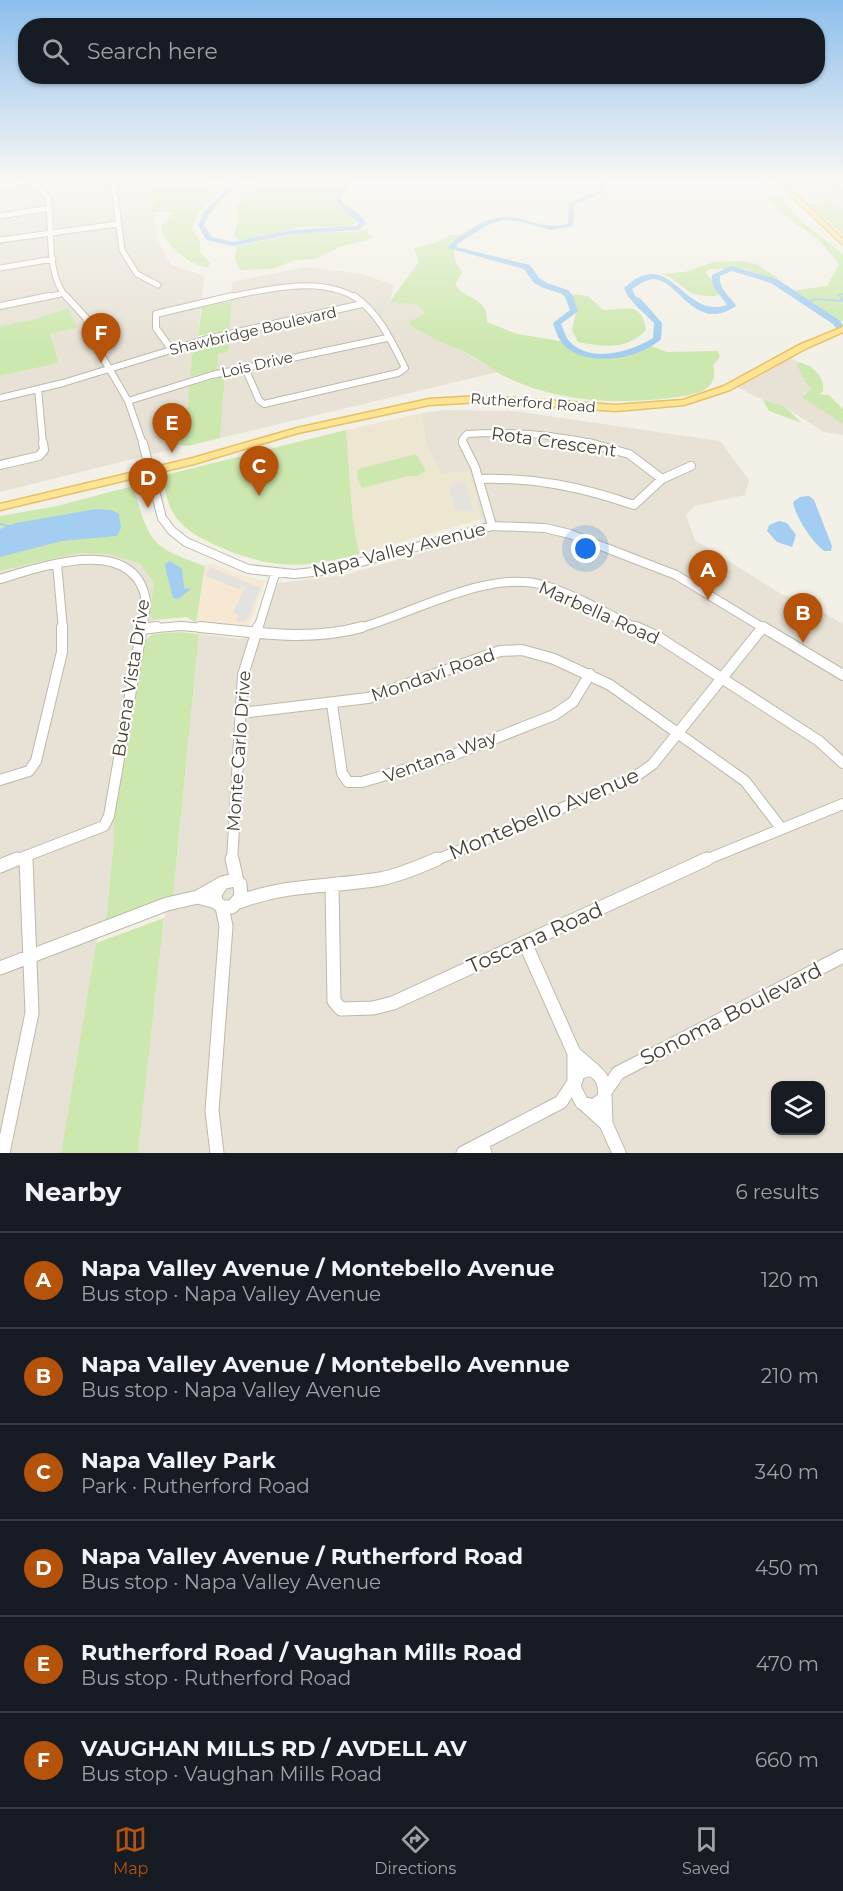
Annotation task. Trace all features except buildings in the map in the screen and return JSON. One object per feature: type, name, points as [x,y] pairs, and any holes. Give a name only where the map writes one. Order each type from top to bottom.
[{"type":"main road","name":"Rutherford Road","points":[[0,507],[297,431],[429,402],[480,399],[616,408],[684,402],[727,388],[760,369],[843,329]]},
{"type":"street","points":[[0,240],[33,235]]},
{"type":"street","points":[[0,306],[61,294],[53,259],[51,235]]},
{"type":"street","points":[[119,235],[122,250],[134,269],[158,285]]},
{"type":"street","points":[[0,268],[53,259]]},
{"type":"street","points":[[171,349],[156,328],[154,319],[156,314],[267,291],[315,286],[341,289],[362,304],[378,320],[404,371],[269,404],[259,400],[245,368]]},
{"type":"street","name":"Napa Valley Avenue","points":[[61,294],[86,318],[96,346],[128,401],[137,421],[162,518],[178,537],[241,567],[275,574],[332,570],[492,526],[545,528],[593,543],[676,575],[843,675]]},
{"type":"street","name":"Shawbridge Boulevard","points":[[0,398],[38,389],[171,349],[362,304]]},
{"type":"street","name":"Lois Drive","points":[[128,401],[245,368],[387,338]]},
{"type":"street","points":[[0,465],[39,456],[44,450],[38,389]]},
{"type":"street","name":"Rota Crescent","points":[[492,526],[479,479],[462,437],[481,432],[605,446],[625,452],[662,479]]},
{"type":"street","points":[[479,479],[515,477],[554,480],[634,505],[662,479],[691,466]]},
{"type":"street","name":"Buena Vista Drive","points":[[0,579],[57,564],[82,560],[104,561],[119,565],[134,573],[143,586],[146,602],[109,816],[104,826],[93,833],[26,857]]},
{"type":"street","points":[[0,780],[29,771],[36,761],[62,652],[63,634],[57,564]]},
{"type":"street","name":"Monte Carlo Drive","points":[[238,883],[232,861],[244,664],[275,574]]},
{"type":"street","name":"Marbella Road","points":[[142,629],[186,626],[283,637],[314,636],[358,629],[495,584],[524,582],[542,585],[658,637],[819,741],[843,763]]},
{"type":"street","name":"Montebello Avenue","points":[[237,903],[261,891],[332,885],[402,874],[632,779],[653,764],[763,627]]},
{"type":"street","name":"Mondavi Road","points":[[240,713],[368,698],[500,651],[522,650],[554,659],[610,685],[745,781],[781,828]]},
{"type":"street","name":"Ventana Way","points":[[332,704],[342,773],[348,782],[357,784],[404,771],[554,715],[573,702],[590,674]]},
{"type":"street","name":"Toscana Road","points":[[332,885],[334,1001],[341,1009],[373,1008],[393,1003],[781,828],[843,804]]},
{"type":"street","points":[[0,866],[26,857],[32,1013],[3,1153]]},
{"type":"street","name":"Monte Carlo Drive","points":[[221,884],[232,861]]},
{"type":"street","points":[[0,968],[167,904],[198,897],[230,880],[238,883],[242,893],[226,926],[213,1111],[217,1153]]},
{"type":"street","name":"Montebello Avenue","points":[[238,883],[261,891]]},
{"type":"street","points":[[221,884],[215,894],[226,926]]},
{"type":"street","points":[[198,897],[219,904],[237,903]]},
{"type":"street","points":[[525,943],[574,1053],[574,1081],[578,1098],[606,1124]]},
{"type":"street","name":"Sonoma Boulevard","points":[[605,1093],[618,1073],[843,956]]},
{"type":"street","points":[[574,1053],[603,1079],[606,1124],[619,1153]]},
{"type":"street","points":[[464,1153],[483,1148],[561,1102],[581,1070],[595,1071]]},
{"type":"street","name":"Sonoma Boulevard","points":[[595,1071],[618,1073]]},
{"type":"street","points":[[561,1102],[598,1105],[605,1093]]},
{"type":"shaded area","points":[[0,235],[157,235],[170,264],[204,276],[198,336],[193,347],[187,420],[177,448],[0,492],[0,376],[59,363],[50,334],[78,328],[67,308],[34,319],[0,326]]},
{"type":"shaded area","points":[[307,267],[362,274],[394,285],[390,301],[413,302],[424,310],[425,314],[410,321],[498,372],[220,438],[225,377],[217,370],[218,354],[228,352],[232,282]]},
{"type":"shaded area","points":[[785,355],[799,362],[797,365],[802,377],[806,378],[804,381],[812,389],[803,394],[840,420],[843,424],[843,435],[824,432],[783,406],[763,400],[733,385]]},
{"type":"shaded area","points":[[446,410],[514,411],[720,441],[749,480],[745,495],[694,506],[686,515],[695,540],[783,595],[797,598],[843,624],[843,1153],[138,1153],[164,918],[173,896],[199,634],[242,639],[263,623],[278,583],[343,575],[486,535],[469,472],[441,474],[426,444],[422,413]]},
{"type":"shaded area","points":[[422,413],[426,445],[441,473],[469,472],[482,519],[359,554],[353,521],[346,430]]},
{"type":"shaded area","points":[[465,483],[473,511],[455,509],[449,484]]},
{"type":"shaded area","points":[[78,553],[108,554],[139,563],[154,583],[149,615],[154,620],[144,640],[113,821],[114,839],[106,921],[96,943],[61,1153],[0,1153],[0,571]]},
{"type":"shaded area","points":[[211,563],[235,573],[265,581],[249,626],[242,628],[196,623],[205,566]]},
{"type":"shaded area","points":[[210,567],[261,588],[246,622],[236,621],[238,614],[233,614],[243,590],[246,589],[243,586],[239,589],[205,576]]},
{"type":"green space","points":[[164,235],[196,235],[200,241],[200,252],[210,263],[208,267],[186,258]]},
{"type":"green space","points":[[234,235],[271,235],[243,242]]},
{"type":"green space","points":[[292,235],[369,235],[375,238],[342,246],[314,259],[295,260],[272,269],[240,270],[235,260],[237,246]]},
{"type":"green space","points":[[449,235],[464,235],[453,246],[456,263],[462,272],[455,285],[481,304],[487,314],[487,322],[517,334],[560,341],[599,357],[616,356],[643,343],[667,352],[718,351],[720,357],[713,365],[712,383],[698,393],[663,399],[618,401],[574,398],[510,379],[470,355],[424,333],[409,324],[410,321],[425,314],[422,309],[414,304],[390,301],[419,262],[414,248],[435,243]]},
{"type":"green space","points":[[812,235],[819,235],[843,254],[843,321],[840,322],[791,291],[827,286],[839,264]]},
{"type":"green space","points":[[740,261],[756,264],[778,278],[772,280],[746,269],[711,269],[706,271],[719,293],[716,296],[705,296],[691,292],[662,274],[685,272],[714,262]]},
{"type":"green space","points":[[570,294],[588,296],[603,310],[625,308],[636,310],[644,321],[646,330],[623,344],[605,346],[578,342],[572,330],[577,307]]},
{"type":"green space","points":[[232,301],[229,330],[198,336],[202,307]]},
{"type":"green space","points":[[68,308],[78,328],[50,334],[59,363],[0,376],[0,326],[34,319]]},
{"type":"green space","points":[[230,338],[228,352],[218,354],[217,370],[190,377],[193,347]]},
{"type":"green space","points":[[799,362],[809,366],[820,377],[823,392],[819,394],[829,395],[843,409],[843,424],[802,397],[811,389],[804,381],[806,378],[802,377],[797,365]]},
{"type":"green space","points":[[225,376],[220,438],[188,446],[177,445],[187,420],[189,386]]},
{"type":"green space","points":[[763,400],[784,406],[802,423],[769,411]]},
{"type":"green space","points":[[346,430],[353,521],[359,554],[302,565],[269,563],[252,559],[196,535],[180,522],[170,507],[163,480],[165,475]]},
{"type":"green space","points":[[416,454],[426,471],[417,476],[362,488],[357,477],[358,469]]},
{"type":"green space","points":[[133,486],[143,519],[154,540],[172,553],[205,566],[196,623],[187,617],[154,620],[149,615],[154,583],[139,563],[108,554],[78,553],[0,571],[0,516],[57,506]]},
{"type":"green space","points":[[181,632],[199,634],[173,896],[106,921],[114,839],[113,821],[144,640],[153,634]]},
{"type":"green space","points":[[164,918],[138,1153],[61,1153],[96,943]]},
{"type":"water","points":[[809,496],[814,500],[832,546],[831,551],[824,551],[814,542],[797,514],[793,502],[800,497]]},
{"type":"water","points":[[96,509],[111,510],[119,514],[121,528],[117,536],[62,541],[0,557],[0,529],[16,523]]},
{"type":"water","points":[[779,521],[787,523],[796,535],[792,547],[777,542],[767,531],[769,525]]},
{"type":"water","points":[[170,561],[182,569],[184,588],[191,589],[178,599],[173,598],[166,572],[165,564]]},
{"type":"waterway","points":[[207,235],[209,238],[233,244],[279,235]]},
{"type":"waterway","points":[[466,235],[455,242],[452,248],[527,267],[536,280],[565,292],[569,296],[574,311],[557,323],[571,347],[590,355],[627,353],[649,345],[657,339],[658,323],[638,301],[631,297],[628,288],[634,284],[650,277],[663,279],[696,306],[718,311],[732,306],[718,288],[716,275],[731,268],[774,281],[836,322],[843,331]]},
{"type":"waterway","points":[[843,294],[839,295],[843,300]]},
{"type":"waterway","points":[[804,302],[817,299],[843,301]]},
{"type":"waterway","points":[[0,524],[9,526]]},
{"type":"place","name":"VAUGHAN MILLS RD / AVDELL AV","points":[[101,363]]},
{"type":"place","name":"Rutherford Road / Vaughan Mills Road","points":[[172,453]]},
{"type":"place","name":"Napa Valley Park","points":[[259,496]]},
{"type":"place","name":"Napa Valley Avenue / Rutherford Road","points":[[148,508]]},
{"type":"place","name":"Napa Valley Avenue / Montebello Avenue","points":[[708,600]]},
{"type":"place","name":"Napa Valley Avenue / Montebello Avennue","points":[[803,643]]}]
